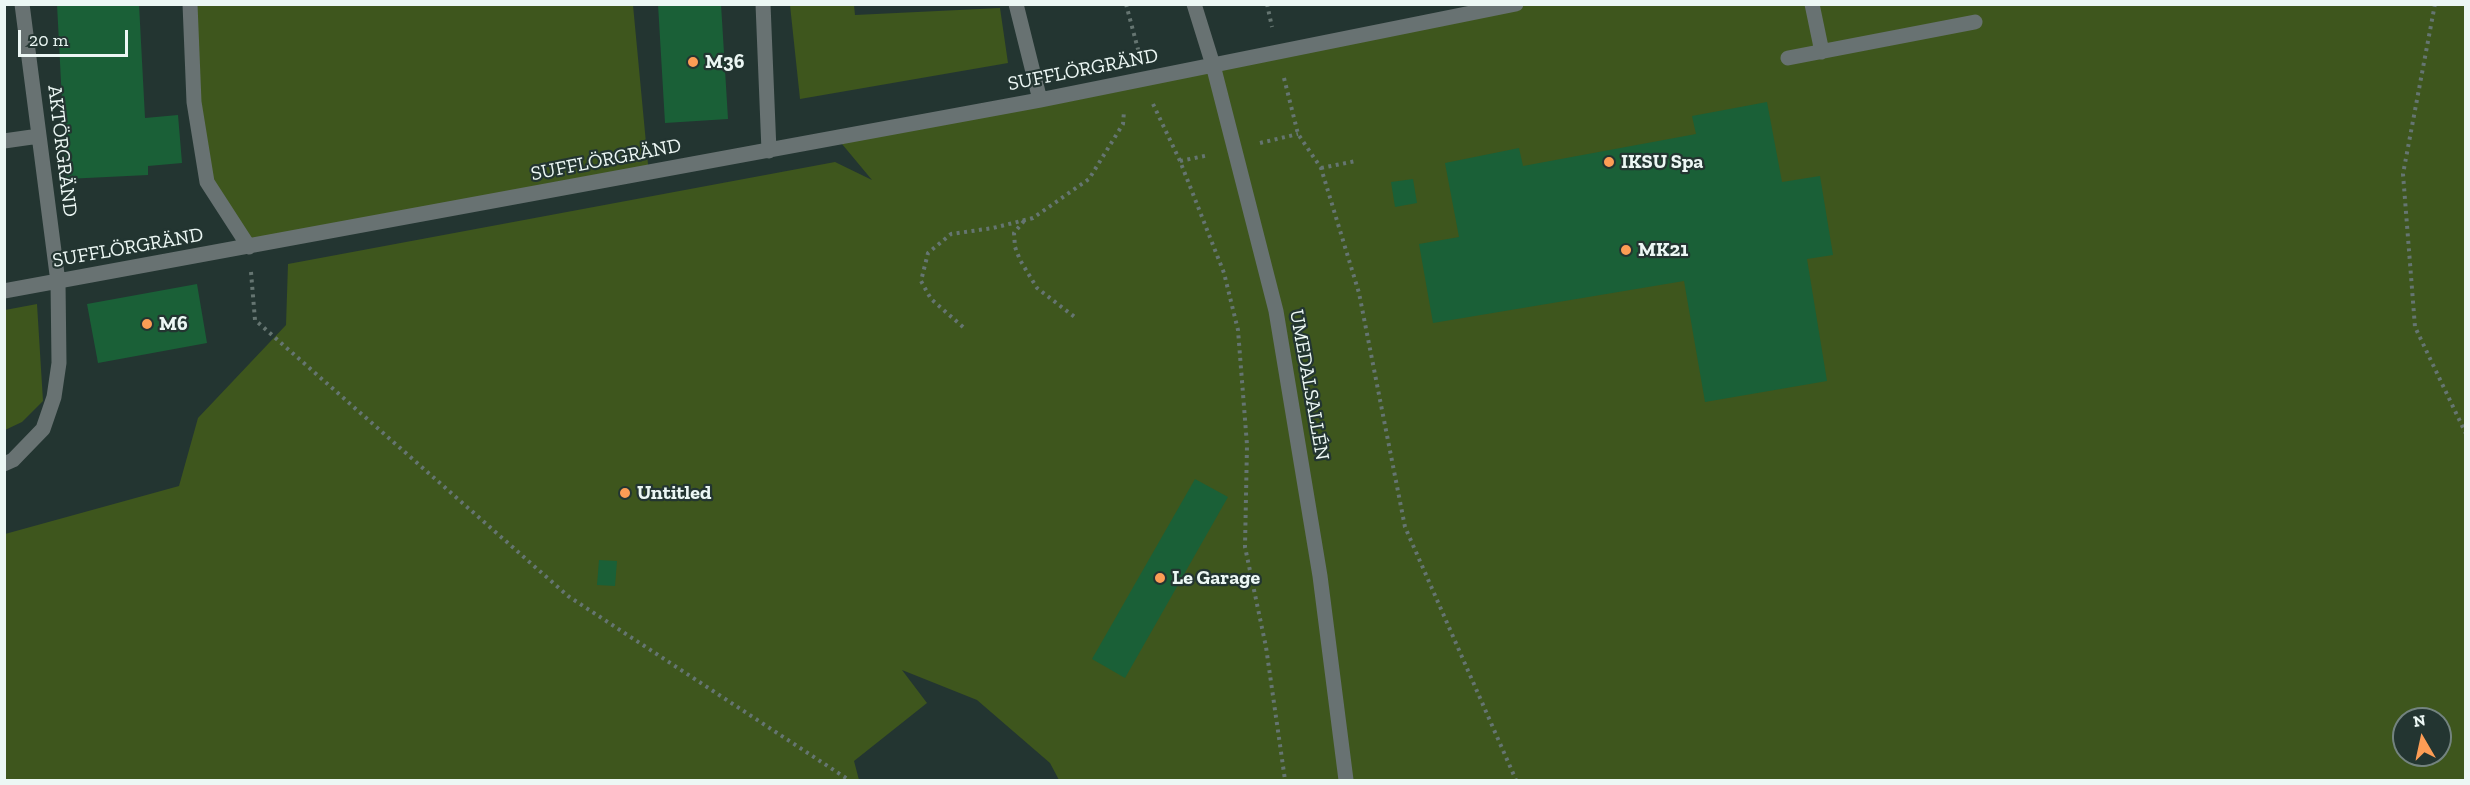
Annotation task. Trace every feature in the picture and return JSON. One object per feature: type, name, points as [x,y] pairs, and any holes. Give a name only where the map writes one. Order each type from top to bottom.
[{"type":"street","name":"AKTÖRGRÄND","points":[[4,464],[13,460],[43,429],[54,397],[59,363],[57,282],[22,4]]},
{"type":"street","points":[[190,4],[194,102],[207,182],[249,247]]},
{"type":"street","points":[[763,4],[769,151]]},
{"type":"street","points":[[1016,4],[1040,100]]},
{"type":"street","name":"UMEDALSALLÉN","points":[[1194,4],[1214,65],[1276,311],[1320,576],[1346,780]]},
{"type":"street","name":"SUFFLÖRGRÄND","points":[[4,291],[1040,100],[1516,4]]},
{"type":"street","points":[[1812,4],[1822,52]]},
{"type":"street","points":[[1788,58],[1975,22]]},
{"type":"street","points":[[4,141],[39,136]]},
{"type":"path","points":[[1126,4],[1152,102],[1180,161],[1224,273],[1238,330],[1247,445],[1245,547],[1266,647],[1285,780]]},
{"type":"path","points":[[1267,4],[1298,134],[1321,168],[1359,293],[1406,527],[1516,780]]},
{"type":"path","points":[[2435,4],[2403,174],[2415,327],[2466,434]]},
{"type":"path","points":[[963,327],[931,299],[921,281],[928,253],[951,234],[993,228],[1033,218],[1089,179],[1123,124],[1126,83]]},
{"type":"path","points":[[1321,168],[1356,161]]},
{"type":"path","points":[[1025,220],[1014,233],[1015,247],[1020,260],[1037,288],[1076,318]]},
{"type":"path","points":[[249,247],[255,320],[264,328],[568,596],[849,780]]},
{"type":"green space","points":[[190,5],[633,5],[649,175],[249,247],[204,162]]},
{"type":"green space","points":[[790,5],[854,5],[855,15],[1000,8],[1008,63],[800,99]]},
{"type":"green space","points":[[1516,5],[2465,5],[2465,780],[1059,780],[1050,763],[977,700],[902,670],[927,703],[854,761],[859,780],[5,780],[5,534],[179,486],[198,418],[286,325],[288,264],[835,162],[872,180],[837,138]]},
{"type":"green space","points":[[37,304],[43,401],[22,422],[5,430],[5,310]]},
{"type":"building","points":[[57,4],[139,4],[145,118],[178,115],[182,163],[148,166],[148,175],[66,179]]},
{"type":"building","name":"M36","points":[[658,4],[721,4],[728,119],[665,123]]},
{"type":"building","name":"MK21","points":[[1767,102],[1782,182],[1820,176],[1833,255],[1807,259],[1827,381],[1705,402],[1684,281],[1433,323],[1419,244],[1459,237],[1445,163],[1519,148],[1523,166],[1696,134],[1692,116]]},
{"type":"building","points":[[1413,179],[1417,203],[1395,207],[1391,182]]},
{"type":"building","name":"M6","points":[[197,284],[207,343],[98,363],[87,304]]},
{"type":"building","name":"Le Garage","points":[[1195,479],[1228,497],[1125,678],[1092,659]]},
{"type":"building","points":[[599,560],[617,561],[615,586],[597,585]]},
{"type":"place","name":"M36","points":[[693,62]]},
{"type":"place","name":"IKSU Spa","points":[[1609,162]]},
{"type":"place","name":"MK21","points":[[1626,250]]},
{"type":"place","name":"M6","points":[[147,324]]},
{"type":"place","name":"Untitled","points":[[625,493]]},
{"type":"place","name":"Le Garage","points":[[1160,578]]}]
